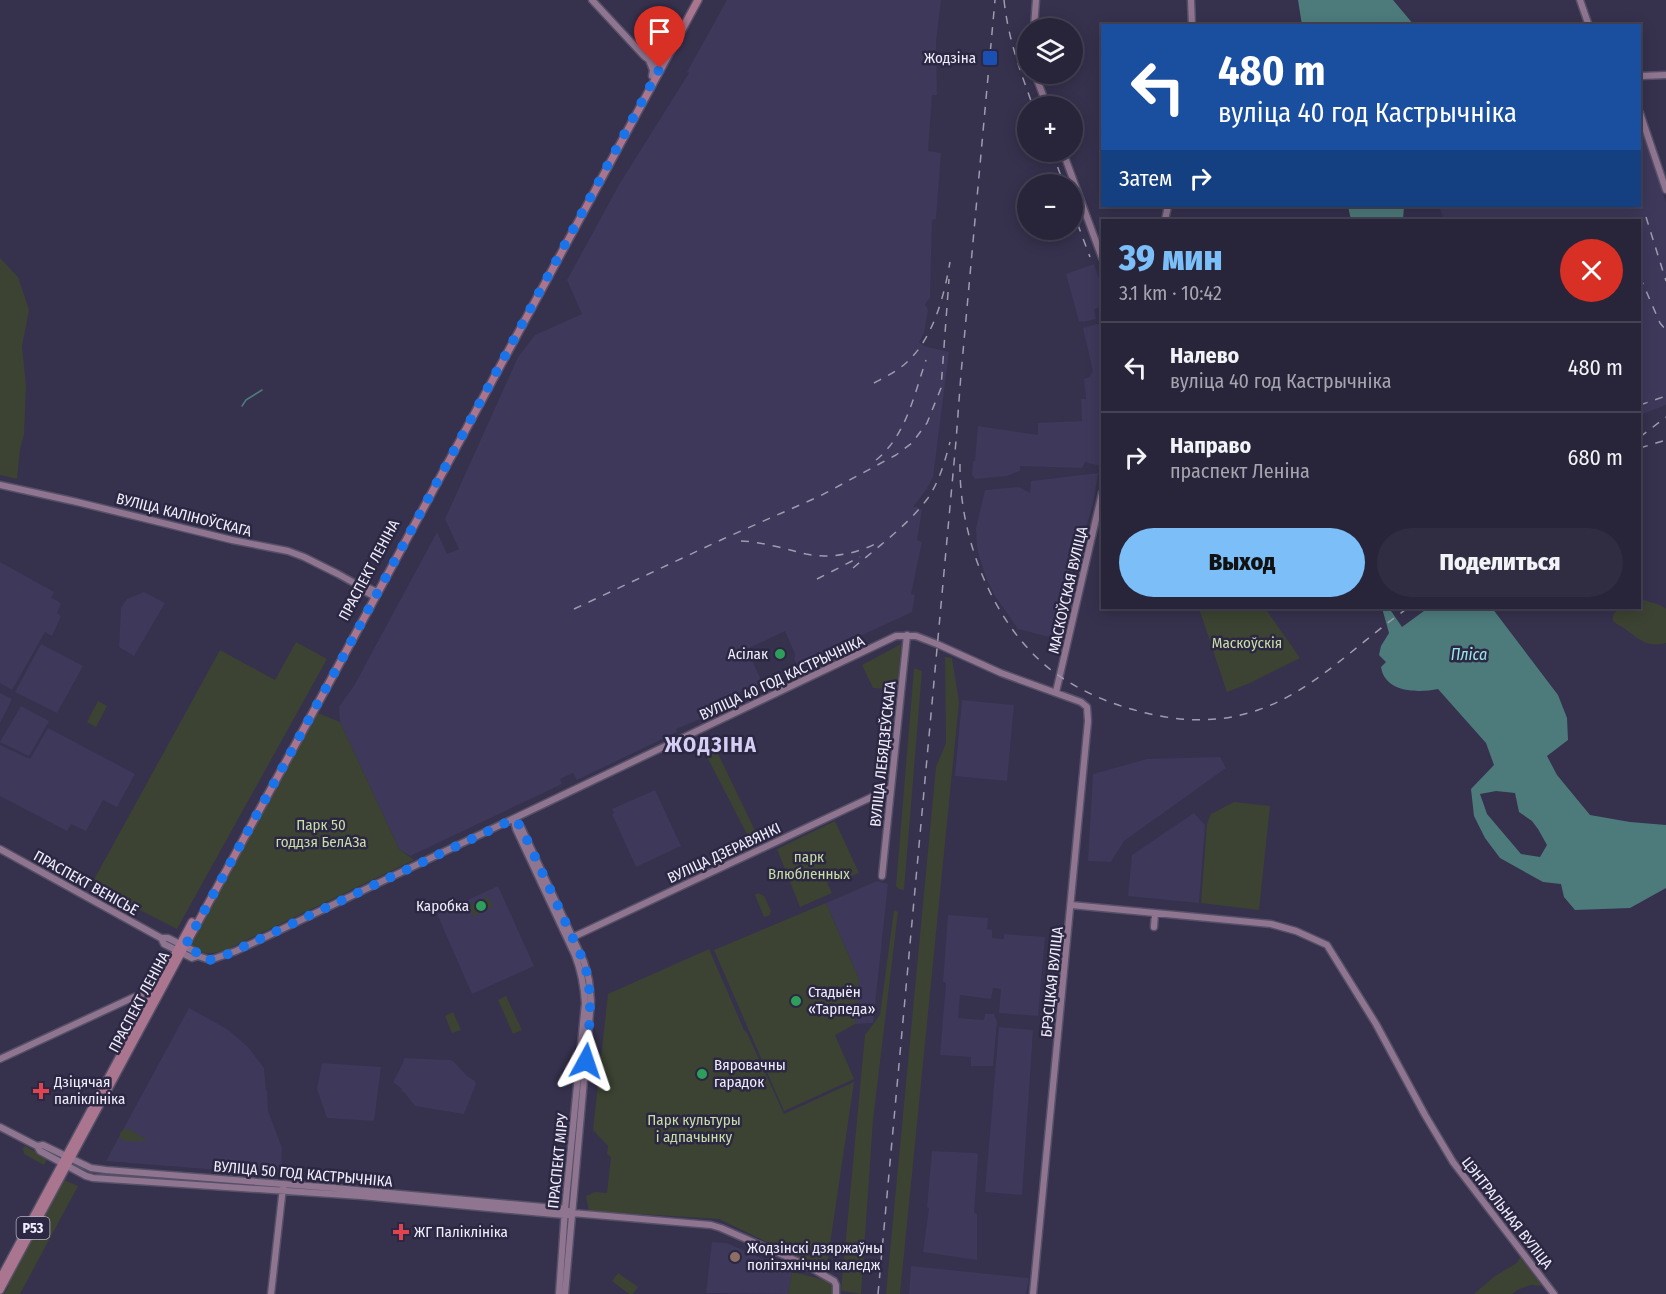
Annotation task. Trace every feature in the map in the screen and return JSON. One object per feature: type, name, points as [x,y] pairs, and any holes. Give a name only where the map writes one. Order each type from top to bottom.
[{"type":"main road","points":[[592,0],[649,60],[659,67]]},
{"type":"main road","name":"ПРАСПЕКТ ЛЕНІНА","points":[[374,594],[652,76],[659,67],[662,57],[695,0]]},
{"type":"main road","name":"ПРАСПЕКТ ЛЕНІНА","points":[[0,1290],[180,945],[374,594],[695,0]]},
{"type":"main road","points":[[1035,18],[1036,0]]},
{"type":"main road","points":[[1191,0],[1192,24]]},
{"type":"main road","points":[[1580,0],[1588,24]]},
{"type":"main road","points":[[649,60],[657,61],[662,57]]},
{"type":"main road","points":[[649,60],[652,65],[652,76]]},
{"type":"main road","points":[[1641,76],[1666,75]]},
{"type":"main road","points":[[1641,115],[1666,190]]},
{"type":"main road","points":[[1067,162],[1101,255]]},
{"type":"main road","name":"ВУЛІЦА КАЛІНОЎСКАГА","points":[[0,485],[288,551],[374,594]]},
{"type":"main road","name":"МАСКОЎСКАЯ ВУЛІЦА","points":[[1056,692],[1101,497]]},
{"type":"main road","points":[[907,635],[915,636],[1001,673],[1056,692]]},
{"type":"main road","name":"ВУЛІЦА 40 ГОД КАСТРЫЧНІКА","points":[[180,945],[196,952],[198,957],[210,960],[236,951],[896,636],[907,635]]},
{"type":"main road","name":"ВУЛІЦА ЛЕБЯДЗЕЎСКАГА","points":[[882,876],[907,635]]},
{"type":"main road","name":"БРЭСЦКАЯ ВУЛІЦА","points":[[1034,1294],[1089,714],[1084,704],[1056,692]]},
{"type":"main road","name":"ВУЛІЦА ДЗЕРАВЯНКІ","points":[[570,938],[752,849],[765,846],[891,788]]},
{"type":"main road","name":"ПРАСПЕКТ МІРУ","points":[[514,819],[516,829],[528,848],[570,938],[582,975],[585,1003],[579,1104],[559,1294]]},
{"type":"main road","points":[[761,839],[765,846]]},
{"type":"main road","name":"ПРАСПЕКТ ВЕНІСЬЕ","points":[[0,849],[161,938],[164,944],[180,945]]},
{"type":"main road","name":"ЦЭНТРАЛЬНАЯ ВУЛІЦА","points":[[1071,905],[1271,924],[1296,931],[1327,945],[1376,1024],[1442,1146],[1554,1294]]},
{"type":"main road","points":[[1154,927],[1155,913]]},
{"type":"main road","points":[[0,1059],[134,997],[141,996]]},
{"type":"main road","points":[[0,1127],[37,1146],[40,1151],[67,1160]]},
{"type":"main road","name":"ПРАСПЕКТ ЛЕНІНА","points":[[0,1279],[67,1160]]},
{"type":"main road","name":"ВУЛІЦА 50 ГОД КАСТРЫЧНІКА","points":[[67,1160],[106,1170],[711,1226],[721,1228],[806,1265],[834,1281],[837,1294]]},
{"type":"main road","name":"ВУЛІЦА 50 ГОД КАСТРЫЧНІКА","points":[[67,1160],[86,1176],[105,1179],[283,1187]]},
{"type":"main road","points":[[105,1179],[106,1170]]},
{"type":"main road","points":[[271,1294],[283,1187]]},
{"type":"main road","name":"ПРАСПЕКТ МІРУ","points":[[566,1294],[567,1212]]},
{"type":"shaded area","points":[[727,0],[941,0],[936,42],[937,95],[932,95],[928,151],[941,153],[936,219],[932,220],[930,298],[925,304],[928,310],[924,333],[919,342],[924,346],[949,352],[933,477],[913,507],[922,510],[917,540],[922,542],[911,594],[915,595],[912,612],[798,665],[794,660],[795,654],[785,631],[747,649],[760,678],[759,684],[706,707],[710,715],[676,729],[677,732],[577,780],[573,773],[560,779],[562,784],[410,856],[399,849],[340,722],[339,707],[355,684],[437,532],[447,554],[459,549],[445,519],[518,357],[535,335],[582,314],[567,280],[620,183],[689,73],[687,72]]},
{"type":"shaded area","points":[[1641,128],[1666,203],[1666,405],[1641,415],[1641,219],[1444,219],[1439,207],[1641,207]]},
{"type":"shaded area","points":[[1094,264],[1101,285],[1101,307],[1094,309],[1096,319],[1079,321],[1066,274]]},
{"type":"shaded area","points":[[1101,325],[1100,466],[1085,462],[1082,468],[1020,466],[1020,471],[1007,476],[975,479],[972,475],[978,426],[1038,435],[1038,423],[1082,421],[1081,399],[1086,399],[1084,379],[1090,377],[1093,372],[1083,328]]},
{"type":"shaded area","points":[[1098,473],[1093,504],[1053,638],[1018,629],[987,580],[977,547],[976,528],[985,490],[1019,487],[1030,493],[1031,481]]},
{"type":"shaded area","points":[[0,562],[54,592],[51,598],[61,604],[57,613],[61,616],[52,636],[45,632],[12,690],[0,683]]},
{"type":"shaded area","points":[[144,592],[165,603],[134,656],[119,647],[121,608],[127,599]]},
{"type":"shaded area","points":[[41,644],[83,666],[57,713],[15,692]]},
{"type":"shaded area","points":[[0,693],[12,699],[0,723]]},
{"type":"shaded area","points":[[962,700],[1014,705],[1007,781],[955,776]]},
{"type":"shaded area","points":[[21,706],[49,721],[29,756],[0,742]]},
{"type":"shaded area","points":[[48,728],[135,774],[117,807],[103,800],[86,831],[71,824],[67,831],[0,796],[0,745],[30,759]]},
{"type":"shaded area","points":[[1220,757],[1226,768],[1124,841],[1111,862],[1088,861],[1093,774],[1147,759]]},
{"type":"shaded area","points":[[655,790],[681,846],[636,867],[612,814],[614,813],[612,809]]},
{"type":"shaded area","points":[[1194,813],[1205,825],[1199,903],[1128,896],[1132,855]]},
{"type":"shaded area","points":[[877,881],[888,884],[873,1023],[855,1024],[859,979],[826,903]]},
{"type":"shaded area","points":[[498,886],[534,966],[472,994],[437,914]]},
{"type":"shaded area","points":[[948,915],[988,918],[987,929],[992,930],[992,938],[1004,939],[1004,934],[1045,937],[1038,1016],[999,1013],[1001,989],[993,988],[991,999],[960,995],[958,1018],[984,1020],[985,1014],[994,1014],[997,1022],[993,1066],[971,1066],[971,1057],[940,1055],[946,983],[943,982]]},
{"type":"shaded area","points":[[189,1008],[227,1029],[248,1047],[264,1068],[268,1111],[282,1148],[281,1175],[106,1161]]},
{"type":"shaded area","points":[[999,1027],[1033,1030],[1022,1195],[985,1192]]},
{"type":"shaded area","points":[[404,1058],[450,1060],[475,1081],[476,1084],[464,1114],[415,1106],[401,1091],[402,1089],[393,1082]]},
{"type":"shaded area","points":[[322,1063],[381,1067],[374,1121],[327,1118],[317,1089]]},
{"type":"shaded area","points":[[932,1151],[976,1153],[978,1155],[974,1213],[977,1214],[977,1260],[923,1252],[929,1208],[927,1207]]},
{"type":"shaded area","name":"Жодзінскі дзяржаўны політэхнічны каледж","points":[[712,1242],[727,1243],[792,1272],[788,1294],[706,1293]]},
{"type":"shaded area","points":[[911,1266],[1029,1278],[1026,1294],[909,1294]]},
{"type":"green space","points":[[0,258],[18,277],[29,310],[22,346],[26,386],[24,434],[17,479],[0,475]]},
{"type":"green space","points":[[1641,599],[1660,605],[1666,609],[1666,643],[1644,642],[1613,621],[1613,615],[1618,609],[1641,609]]},
{"type":"green space","name":"Маскоўскія","points":[[1199,609],[1266,609],[1300,658],[1227,692]]},
{"type":"green space","points":[[296,642],[327,659],[177,929],[91,885],[220,650],[275,680]]},
{"type":"green space","points":[[901,644],[897,690],[873,688],[862,665]]},
{"type":"green space","points":[[945,657],[952,658],[959,702],[900,1294],[886,1294],[936,767],[946,743]]},
{"type":"green space","points":[[914,668],[922,671],[904,890],[896,886]]},
{"type":"green space","points":[[98,701],[107,706],[96,727],[87,722]]},
{"type":"green space","name":"Парк 50 годдзя БелАЗа","points":[[313,711],[340,722],[399,849],[414,860],[228,949],[202,953],[193,949],[189,945]]},
{"type":"green space","points":[[704,739],[711,739],[759,839],[751,842],[699,745]]},
{"type":"green space","points":[[1234,802],[1270,806],[1259,910],[1201,903],[1207,824],[1211,814]]},
{"type":"green space","name":"парк Влюбленных","points":[[835,821],[859,873],[842,880],[831,858],[840,877],[827,883],[832,893],[800,907],[777,849]]},
{"type":"green space","points":[[758,893],[764,896],[771,911],[770,915],[764,917],[755,895]]},
{"type":"green space","name":"Каробка","points":[[488,897],[493,906],[474,916],[469,906]]},
{"type":"green space","name":"Стадыён «Тарпеда»","points":[[826,903],[859,979],[855,1024],[835,1035],[854,1079],[784,1111],[714,950]]},
{"type":"green space","points":[[894,910],[898,912],[873,1120],[861,1294],[841,1291],[865,1035],[880,1015]]},
{"type":"green space","name":"Парк культуры і адпачынку","points":[[709,949],[784,1114],[854,1082],[826,1271],[719,1219],[589,1211],[586,1196],[595,1192],[607,1193],[611,1157],[607,1154],[608,1146],[593,1130],[608,994]]},
{"type":"green space","points":[[506,996],[522,1030],[513,1034],[498,1000]]},
{"type":"green space","points":[[453,1012],[461,1030],[452,1033],[445,1016]]},
{"type":"green space","points":[[124,1129],[131,1130],[148,1141],[124,1141],[120,1133]]},
{"type":"green space","points":[[25,1146],[48,1158],[44,1165],[24,1154]]},
{"type":"green space","points":[[64,1180],[78,1186],[20,1294],[4,1294],[9,1286],[4,1283]]},
{"type":"green space","points":[[1520,1257],[1542,1286],[1531,1285],[1512,1294],[1474,1294],[1495,1276],[1517,1263]]},
{"type":"green space","points":[[792,1272],[830,1281],[835,1294],[788,1294]]},
{"type":"green space","points":[[618,1273],[638,1287],[633,1294],[629,1294],[612,1281]]},
{"type":"water","points":[[1298,0],[1393,0],[1413,24],[1302,24]]},
{"type":"water","points":[[1348,207],[1404,207],[1403,219],[1351,219]]},
{"type":"water","name":"Пліса","points":[[1382,609],[1390,609],[1402,627],[1427,609],[1493,609],[1558,695],[1567,718],[1568,740],[1547,756],[1557,775],[1590,815],[1666,825],[1666,888],[1630,908],[1575,910],[1564,897],[1561,884],[1543,882],[1500,858],[1485,838],[1474,816],[1471,789],[1494,765],[1486,743],[1438,689],[1412,691],[1389,682],[1381,667],[1386,662],[1379,655],[1381,646],[1389,633]],"holes":[[[1496,791],[1515,793],[1519,812],[1532,821],[1547,845],[1540,857],[1521,854],[1487,814],[1480,794]]]},
{"type":"waterway","points":[[242,406],[246,400],[262,390]]},
{"type":"railway","points":[[878,1294],[995,0]]},
{"type":"railway","points":[[1004,0],[1012,41],[1029,96]]},
{"type":"railway","points":[[1056,162],[1060,174]]},
{"type":"railway","points":[[1646,217],[1666,281]]},
{"type":"railway","points":[[1083,238],[1090,257]]},
{"type":"railway","points":[[874,383],[902,366],[923,342],[941,303],[950,262]]},
{"type":"railway","points":[[574,609],[820,496],[896,455],[912,443],[927,423],[941,388],[949,279]]},
{"type":"railway","points":[[1641,279],[1660,323],[1666,330]]},
{"type":"railway","points":[[876,460],[895,439],[902,427],[926,360]]},
{"type":"railway","points":[[1641,405],[1666,396]]},
{"type":"railway","points":[[1641,436],[1666,417]]},
{"type":"railway","points":[[1641,448],[1666,440]]},
{"type":"railway","points":[[853,568],[902,526],[928,498],[944,464],[950,442]]},
{"type":"railway","points":[[960,464],[961,493],[974,551],[984,580],[1014,632],[1033,654],[1055,673],[1099,698],[1122,706],[1160,716],[1202,720],[1230,717],[1258,710],[1298,691],[1407,609]]},
{"type":"railway","points":[[741,541],[824,556],[850,553],[875,544]]},
{"type":"railway","points":[[817,579],[860,557]]},
{"type":"place","name":"Жодзіна","points":[[990,58]]},
{"type":"place","name":"Асілак","points":[[780,654]]},
{"type":"place","name":"Каробка","points":[[481,906]]},
{"type":"place","name":"Стадыён «Тарпеда»","points":[[796,1001]]},
{"type":"place","name":"Вяровачны гарадок","points":[[702,1074]]},
{"type":"place","name":"Дзіцячая паліклініка","points":[[41,1091]]},
{"type":"place","name":"ЖГ Паліклініка","points":[[401,1232]]},
{"type":"place","name":"Жодзінскі дзяржаўны політэхнічны каледж","points":[[735,1257]]},
{"type":"district","name":"ЖОДЗІНА","points":[[711,745]]},
{"type":"route","points":[[586,1061],[591,1001],[584,962],[521,827],[514,819],[226,955],[206,960],[198,957],[196,952],[185,946],[660,68]]}]
